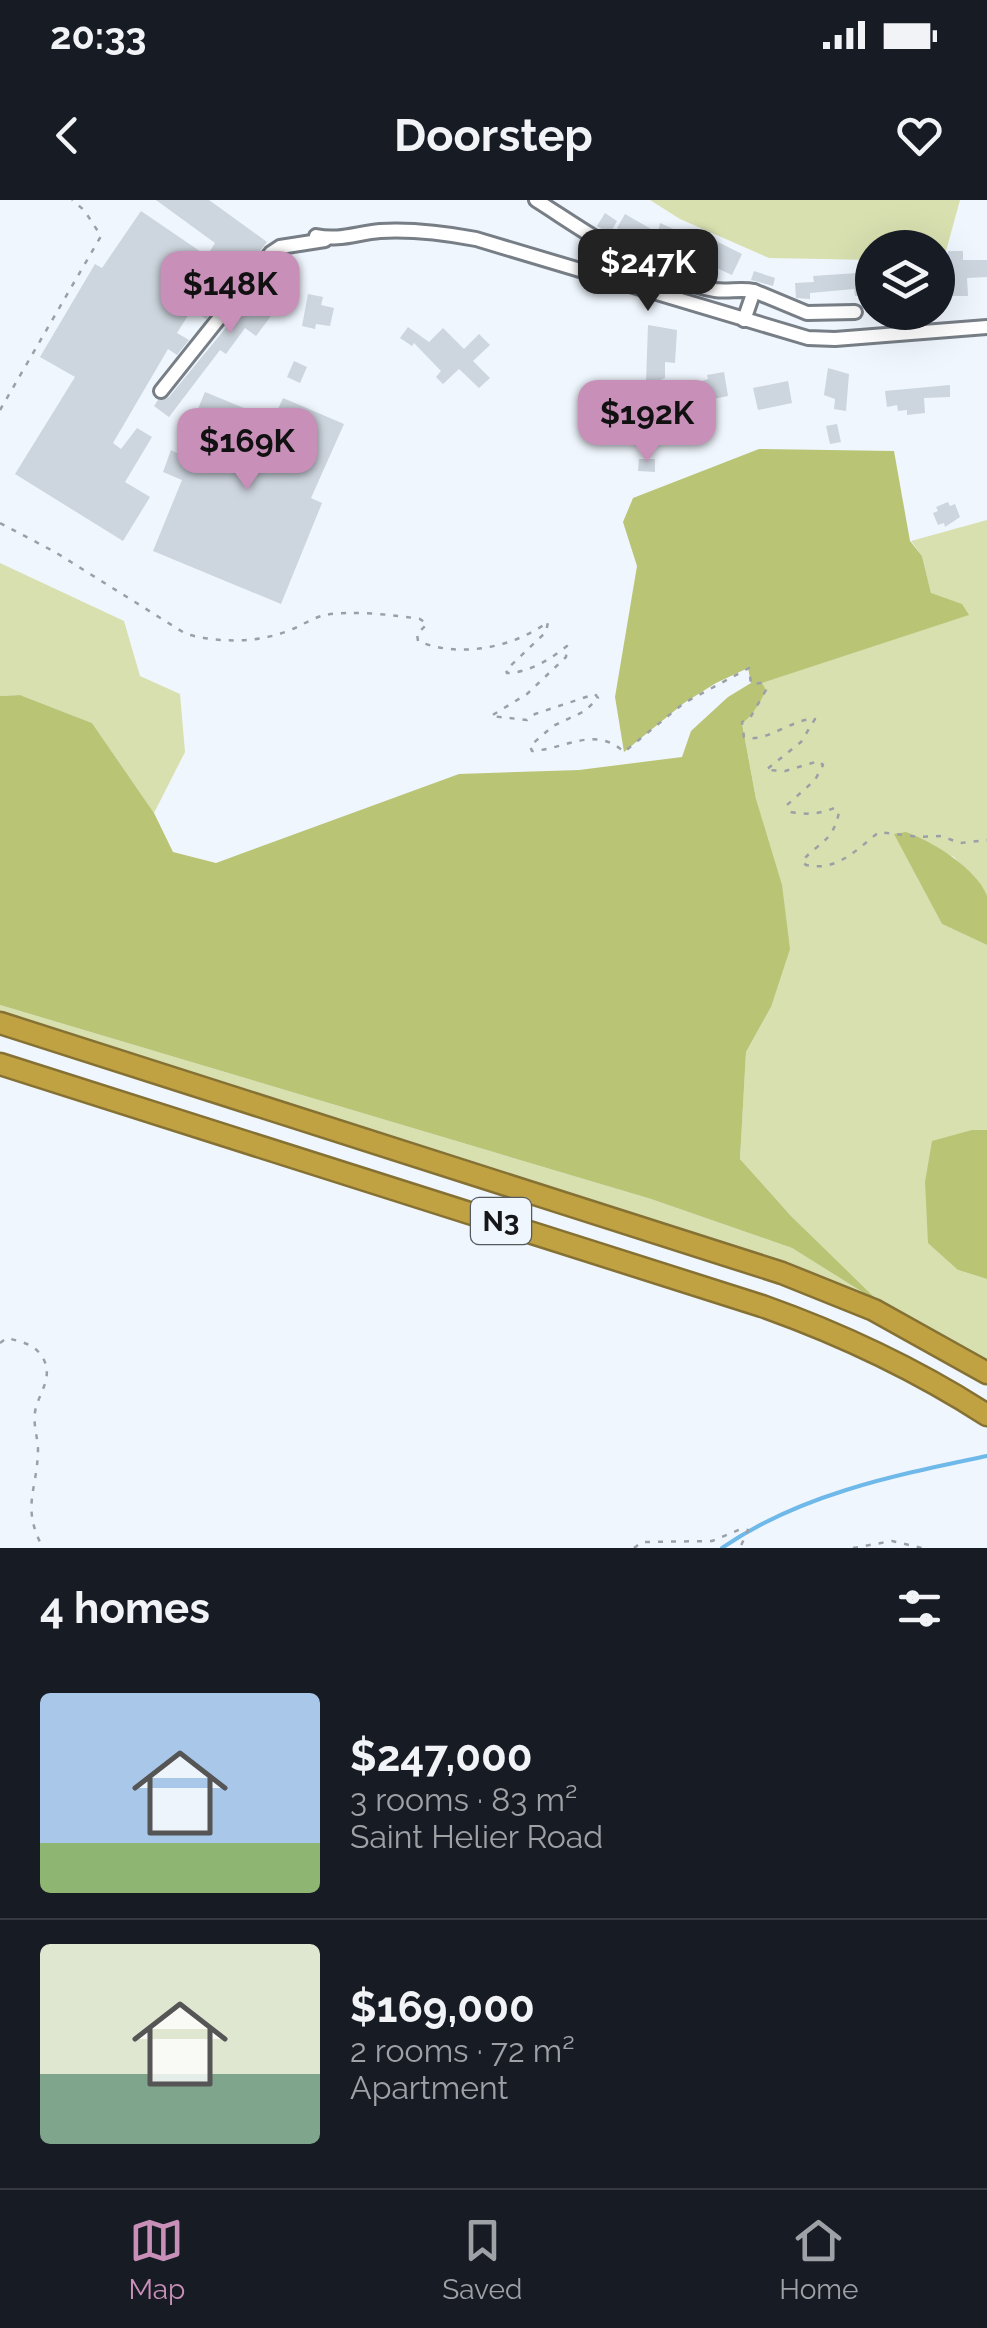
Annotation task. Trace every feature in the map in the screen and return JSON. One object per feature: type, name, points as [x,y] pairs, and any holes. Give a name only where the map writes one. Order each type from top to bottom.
[{"type":"highway","name":"N3","points":[[0,1022],[782,1273],[874,1310],[987,1374]]},
{"type":"highway","name":"N3","points":[[0,1064],[809,1322],[887,1358],[987,1415]]},
{"type":"street","points":[[536,200],[638,263],[669,276],[714,290],[754,290],[807,313],[855,312]]},
{"type":"street","points":[[161,391],[271,253],[280,247],[378,232],[422,231],[476,239],[808,338],[987,327]]},
{"type":"street","points":[[316,236],[332,239]]},
{"type":"street","points":[[744,320],[754,290]]},
{"type":"path","points":[[0,410],[101,236],[84,210],[72,200]]},
{"type":"path","points":[[0,522],[186,634],[208,640],[258,639],[325,615],[343,614],[420,619],[427,624],[417,634],[418,641],[453,651],[470,651],[524,638],[548,622],[546,632],[507,673],[518,673],[552,659],[567,646],[566,657],[527,694],[491,716],[527,720],[594,694],[598,698],[585,711],[554,726],[530,746],[532,751],[588,738],[604,739],[624,752],[684,703],[749,668],[751,684],[761,684],[766,690],[750,718],[742,722],[744,737],[755,739],[788,724],[815,718],[801,742],[766,770],[785,771],[819,762],[823,765],[816,780],[787,805],[798,814],[834,808],[839,812],[831,836],[805,856],[802,861],[806,865],[825,867],[837,863],[879,832],[941,836],[960,843],[987,840]]},
{"type":"path","points":[[0,1344],[7,1338],[30,1345],[44,1360],[48,1376],[34,1415],[38,1450],[30,1508],[34,1532],[44,1548]]},
{"type":"path","points":[[634,1548],[642,1542],[712,1541],[741,1529],[748,1530],[740,1548]]},
{"type":"path","points":[[853,1548],[892,1542],[922,1548]]},
{"type":"green space","points":[[650,200],[960,200],[952,230],[855,230],[855,260],[769,258],[680,219]]},
{"type":"green space","points":[[759,449],[894,451],[910,541],[922,556],[931,593],[962,604],[969,615],[762,683],[764,694],[742,723],[756,799],[782,885],[790,949],[771,1007],[746,1052],[740,1159],[791,1216],[880,1303],[792,1248],[651,1199],[0,1005],[0,696],[20,695],[92,723],[154,813],[173,852],[216,863],[459,774],[579,770],[682,757],[691,731],[728,697],[751,683],[748,668],[684,703],[624,752],[615,697],[637,566],[623,522],[633,498]]},
{"type":"green space","points":[[987,520],[987,897],[954,857],[895,834],[942,924],[987,945],[987,1130],[972,1130],[958,1270],[987,1279],[987,1365],[880,1303],[0,1019],[0,1005],[651,1199],[792,1248],[874,1299],[740,1159],[746,1052],[771,1007],[756,799],[742,722],[759,703],[761,683],[968,615],[931,593],[922,556],[911,541]]},
{"type":"green space","points":[[0,563],[124,621],[140,676],[180,694],[185,752],[154,813],[92,723],[20,695],[0,696]]},
{"type":"green space","points":[[906,832],[953,857],[982,886],[987,896],[987,945],[942,924],[894,834]]},
{"type":"green space","points":[[987,1130],[987,1279],[958,1270],[928,1243],[925,1182],[932,1141]]},
{"type":"building","points":[[156,200],[209,200],[267,242],[206,319],[192,309],[177,333],[189,340],[177,355],[168,349],[113,443],[121,449],[137,428],[152,437],[125,482],[150,497],[123,541],[15,474],[75,377],[40,357],[95,264],[102,268],[141,211],[207,256],[215,243]]},
{"type":"building","points":[[605,213],[617,221],[610,234],[597,226]]},
{"type":"building","points":[[625,214],[658,233],[660,223],[702,242],[706,236],[742,254],[732,275],[708,264],[704,274],[691,268],[695,259],[665,244],[659,259],[648,254],[652,245],[617,228]]},
{"type":"building","points":[[955,251],[963,251],[963,260],[987,260],[987,277],[967,278],[968,296],[955,296]]},
{"type":"building","points":[[284,257],[293,263],[260,308],[271,316],[256,336],[245,328],[226,354],[220,350],[169,417],[154,406],[158,400],[169,397]]},
{"type":"building","points":[[754,271],[775,278],[773,286],[751,280]]},
{"type":"building","points":[[855,273],[855,296],[854,289],[810,293],[810,299],[796,298],[795,283],[814,282],[813,276]]},
{"type":"building","points":[[308,294],[323,297],[321,305],[334,308],[330,326],[302,326]]},
{"type":"building","points":[[648,325],[677,330],[675,363],[665,362],[665,378],[654,383],[646,383]]},
{"type":"building","points":[[408,327],[429,342],[443,328],[464,349],[479,334],[490,345],[473,361],[490,378],[479,388],[459,369],[443,384],[436,377],[441,371],[414,343],[412,346],[400,338]]},
{"type":"building","points":[[294,361],[307,367],[300,383],[287,377]]},
{"type":"building","points":[[828,368],[849,374],[846,411],[834,409],[835,399],[824,395]]},
{"type":"building","points":[[724,372],[728,396],[704,401],[706,411],[695,414],[690,388],[699,386],[698,382],[708,379],[707,375]]},
{"type":"building","points":[[788,381],[792,403],[758,410],[753,388]]},
{"type":"building","points":[[950,385],[950,397],[924,398],[925,413],[907,415],[907,410],[898,411],[897,405],[887,407],[885,391]]},
{"type":"building","points":[[205,392],[273,420],[283,398],[344,424],[311,498],[322,503],[281,604],[153,551],[182,480],[163,472],[171,450],[179,454]]},
{"type":"building","points":[[837,424],[841,442],[830,444],[826,426]]},
{"type":"building","points":[[639,459],[655,459],[655,472],[638,471]]},
{"type":"building","points":[[948,502],[950,506],[955,504],[960,517],[945,527],[944,523],[938,525],[933,513],[938,511],[936,507]]},
{"type":"waterway","points":[[722,1548],[752,1529],[816,1500],[884,1479],[987,1456]]}]
